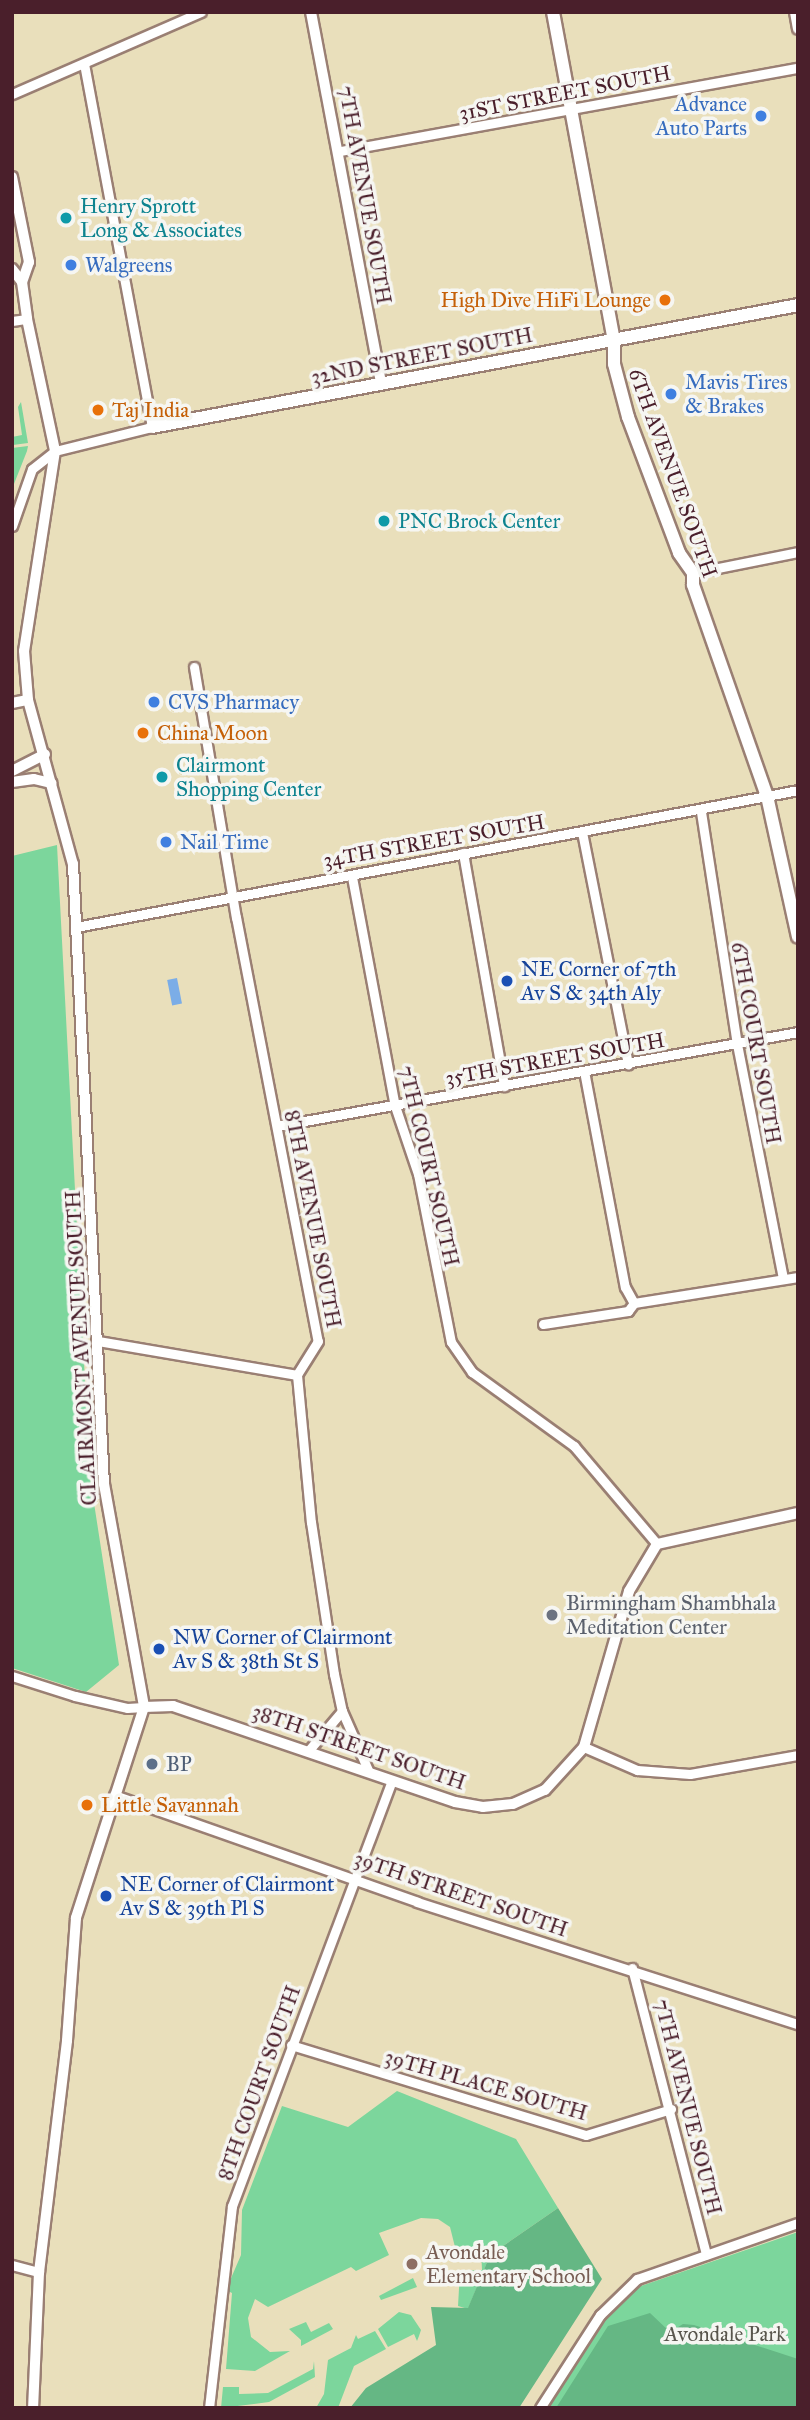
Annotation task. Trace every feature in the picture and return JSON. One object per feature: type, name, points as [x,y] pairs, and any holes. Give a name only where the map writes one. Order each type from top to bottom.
[{"type":"main road","name":"6TH AVENUE SOUTH","points":[[553,12],[614,340],[614,364],[628,417],[679,553],[693,573],[693,584],[767,796],[798,937]]},
{"type":"main road","name":"32ND STREET SOUTH","points":[[152,427],[798,305]]},
{"type":"street","points":[[12,94],[201,12]]},
{"type":"street","name":"7TH AVENUE SOUTH","points":[[311,12],[340,151],[381,384]]},
{"type":"street","points":[[794,12],[798,29]]},
{"type":"street","points":[[84,64],[152,427]]},
{"type":"street","name":"31ST STREET SOUTH","points":[[340,151],[798,68]]},
{"type":"street","name":"CLAIRMONT AVENUE SOUTH","points":[[12,177],[29,262],[22,282],[27,318],[55,451],[24,651],[28,700],[46,754],[73,864],[104,1484],[144,1707],[141,1726],[114,1795],[76,1918],[67,2041],[39,2272],[33,2408]]},
{"type":"street","name":"CLAIRMONT AVENUE SOUTH","points":[[12,269],[22,282]]},
{"type":"street","points":[[12,321],[27,318]]},
{"type":"street","name":"32ND STREET SOUTH","points":[[55,451],[152,427]]},
{"type":"street","points":[[12,526],[32,469],[55,451]]},
{"type":"street","points":[[693,573],[798,552]]},
{"type":"street","name":"8TH AVENUE SOUTH","points":[[194,667],[318,1341],[297,1375]]},
{"type":"street","points":[[12,704],[28,700]]},
{"type":"street","points":[[12,771],[46,754]]},
{"type":"street","points":[[12,782],[34,779],[52,783]]},
{"type":"street","name":"34TH STREET SOUTH","points":[[76,927],[235,895],[352,877],[463,853],[701,812],[798,790]]},
{"type":"street","name":"6TH COURT SOUTH","points":[[701,812],[737,1044],[783,1279]]},
{"type":"street","points":[[582,832],[628,1063]]},
{"type":"street","points":[[463,853],[504,1086]]},
{"type":"street","name":"7TH COURT SOUTH","points":[[352,877],[395,1106],[418,1174],[451,1342],[471,1372],[575,1446],[657,1544]]},
{"type":"street","name":"35TH STREET SOUTH","points":[[277,1126],[798,1032]]},
{"type":"street","points":[[584,1072],[625,1287],[634,1303]]},
{"type":"street","points":[[543,1324],[628,1311],[634,1303],[798,1277]]},
{"type":"street","points":[[98,1341],[297,1375],[311,1522],[342,1711],[368,1769]]},
{"type":"street","points":[[798,1513],[657,1544],[629,1591],[584,1747],[637,1770],[690,1774],[798,1755]]},
{"type":"street","name":"38TH STREET SOUTH","points":[[12,1676],[75,1696],[127,1708],[173,1706],[368,1769],[391,1782],[483,1807],[513,1804],[545,1790],[584,1747]]},
{"type":"street","points":[[309,1751],[342,1711]]},
{"type":"street","name":"8TH COURT SOUTH","points":[[209,2408],[229,2217],[391,1782]]},
{"type":"street","name":"39TH STREET SOUTH","points":[[114,1795],[354,1877],[430,1906],[632,1968],[798,2024]]},
{"type":"street","name":"7TH AVENUE SOUTH","points":[[632,1968],[671,2109],[706,2255]]},
{"type":"street","name":"39TH PLACE SOUTH","points":[[291,2045],[586,2135],[671,2109]]},
{"type":"street","points":[[540,2408],[616,2297],[637,2279],[798,2223]]},
{"type":"street","points":[[12,2265],[39,2272]]},
{"type":"green space","points":[[21,402],[28,443],[13,445],[12,437],[22,435],[18,407]]},
{"type":"green space","points":[[28,446],[27,451],[12,489],[12,448]]},
{"type":"green space","points":[[57,845],[90,1477],[119,1665],[86,1692],[12,1668],[12,856]]},
{"type":"green space","points":[[397,2091],[516,2139],[558,2208],[490,2255],[468,2309],[458,2306],[460,2271],[482,2270],[481,2248],[455,2247],[450,2227],[438,2219],[421,2218],[379,2233],[389,2255],[356,2271],[351,2267],[268,2307],[255,2299],[248,2318],[251,2337],[270,2352],[290,2351],[255,2371],[226,2369],[232,2293],[226,2290],[241,2255],[242,2210],[282,2106],[348,2127]]},
{"type":"green space","points":[[558,2208],[602,2279],[519,2408],[350,2408],[366,2388],[436,2345],[431,2307],[468,2308],[490,2255]]},
{"type":"green space","name":"Avondale Park","points":[[798,2232],[798,2408],[548,2408],[607,2315],[638,2287]]},
{"type":"green space","points":[[413,2278],[417,2287],[381,2300],[379,2296]]},
{"type":"green space","points":[[399,2312],[411,2315],[421,2330],[417,2341],[414,2334],[388,2347],[378,2329]]},
{"type":"green space","points":[[650,2313],[670,2332],[683,2324],[694,2325],[798,2359],[798,2408],[556,2408],[608,2326]]},
{"type":"green space","points":[[306,2322],[311,2332],[329,2323],[333,2329],[301,2346],[301,2340],[289,2329]]},
{"type":"green space","points":[[375,2331],[386,2349],[354,2366],[338,2408],[316,2408],[324,2394],[328,2360],[351,2348],[356,2335],[358,2339]]},
{"type":"green space","points":[[314,2361],[315,2377],[269,2402],[221,2408],[223,2387],[239,2387],[239,2394],[268,2393],[313,2369]]},
{"type":"water","points":[[177,978],[182,1004],[172,1005],[167,980]]},
{"type":"place","name":"Advance Auto Parts","points":[[761,116]]},
{"type":"place","name":"Henry Sprott Long & Associates","points":[[66,218]]},
{"type":"place","name":"Walgreens","points":[[71,265]]},
{"type":"place","name":"High Dive HiFi Lounge","points":[[665,300]]},
{"type":"place","name":"Mavis Tires & Brakes","points":[[671,394]]},
{"type":"place","name":"Taj India","points":[[98,410]]},
{"type":"place","name":"PNC Brock Center","points":[[384,521]]},
{"type":"place","name":"CVS Pharmacy","points":[[154,702]]},
{"type":"place","name":"China Moon","points":[[143,733]]},
{"type":"place","name":"Clairmont Shopping Center","points":[[162,777]]},
{"type":"place","name":"Nail Time","points":[[166,842]]},
{"type":"place","name":"NE Corner of 7th Av S & 34th Aly","points":[[507,981]]},
{"type":"place","name":"Birmingham Shambhala Meditation Center","points":[[552,1615]]},
{"type":"place","name":"NW Corner of Clairmont Av S & 38th St S","points":[[159,1649]]},
{"type":"place","name":"BP","points":[[152,1764]]},
{"type":"place","name":"Little Savannah","points":[[87,1805]]},
{"type":"place","name":"NE Corner of Clairmont Av S & 39th Pl S","points":[[106,1896]]},
{"type":"place","name":"Avondale Elementary School","points":[[412,2264]]}]
